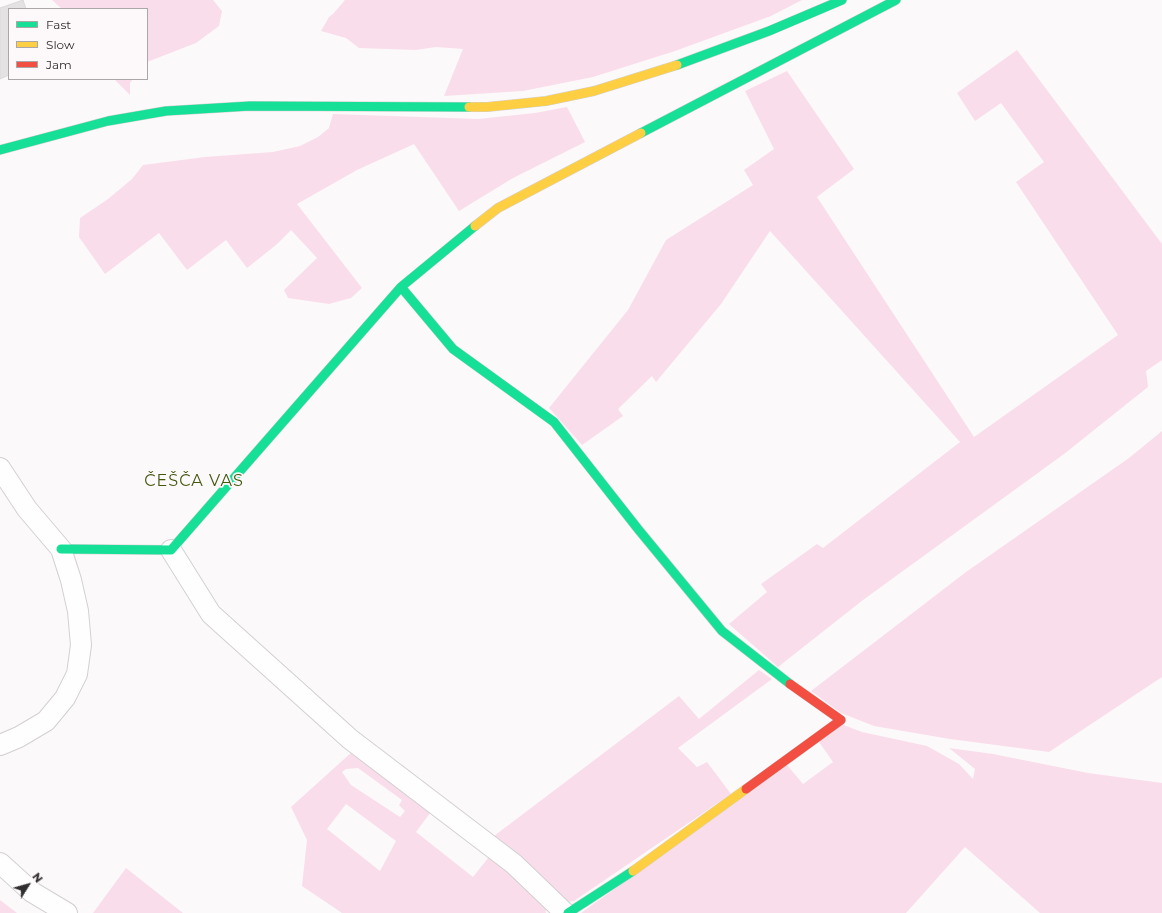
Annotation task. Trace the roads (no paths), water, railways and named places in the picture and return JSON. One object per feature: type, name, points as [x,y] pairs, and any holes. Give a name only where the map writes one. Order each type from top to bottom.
[{"type":"street","points":[[0,150],[108,121],[166,111],[250,106],[487,107],[546,101],[594,91],[673,67],[769,31],[842,0]]},
{"type":"street","points":[[60,549],[171,550],[401,287],[498,208],[896,0]]},
{"type":"street","points":[[171,550],[211,614],[350,739],[514,864],[566,913],[625,877],[841,720],[769,669],[722,631],[638,529],[554,422],[453,349],[401,287]]},
{"type":"street","points":[[0,468],[27,509],[60,549],[71,580],[78,611],[81,645],[77,674],[65,698],[46,721],[19,737],[0,745]]},
{"type":"street","points":[[0,863],[32,892],[67,913]]},
{"type":"district","name":"ČEŠČA VAS","points":[[194,481]]}]
